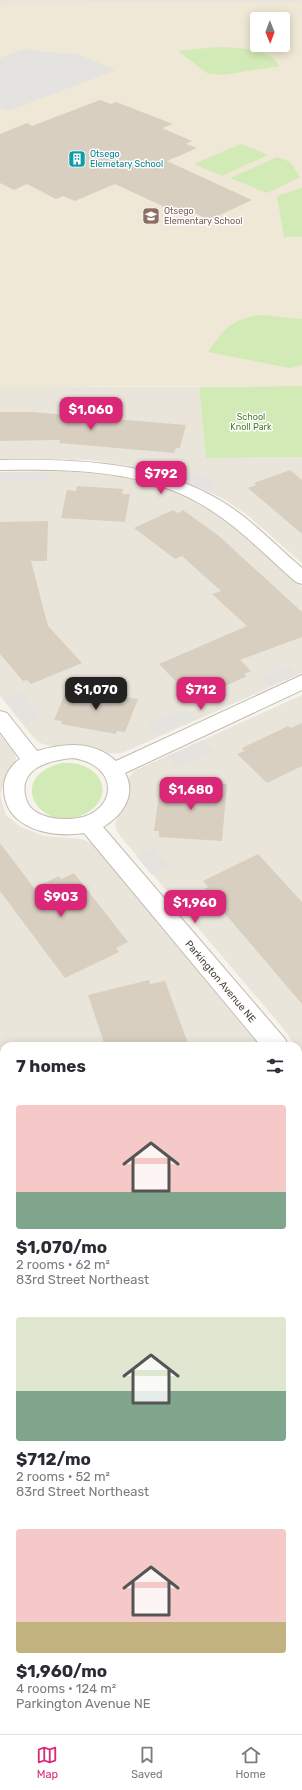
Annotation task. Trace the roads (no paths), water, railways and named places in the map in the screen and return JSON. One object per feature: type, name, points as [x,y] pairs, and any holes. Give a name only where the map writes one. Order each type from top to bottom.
[{"type":"street","points":[[0,465],[69,464],[107,467],[133,472],[164,481],[195,493],[217,506],[237,521],[302,578]]},
{"type":"street","points":[[114,770],[302,682]]},
{"type":"street","points":[[0,718],[34,761]]},
{"type":"street","points":[[73,751],[90,754],[104,761],[114,770],[120,782],[120,794],[114,807],[103,817],[88,824],[70,828],[52,827],[35,822],[22,813],[15,801],[13,788],[17,776],[26,765],[40,757],[56,752],[73,751]]},
{"type":"street","name":"Parkington Avenue NE","points":[[88,824],[273,1042]]},
{"type":"place","name":"Otsego Elemetary School","points":[[77,159]]},
{"type":"place","name":"Otsego Elementary School","points":[[151,216]]},
{"type":"park label","name":"School Knoll Park","points":[[251,422]]}]
